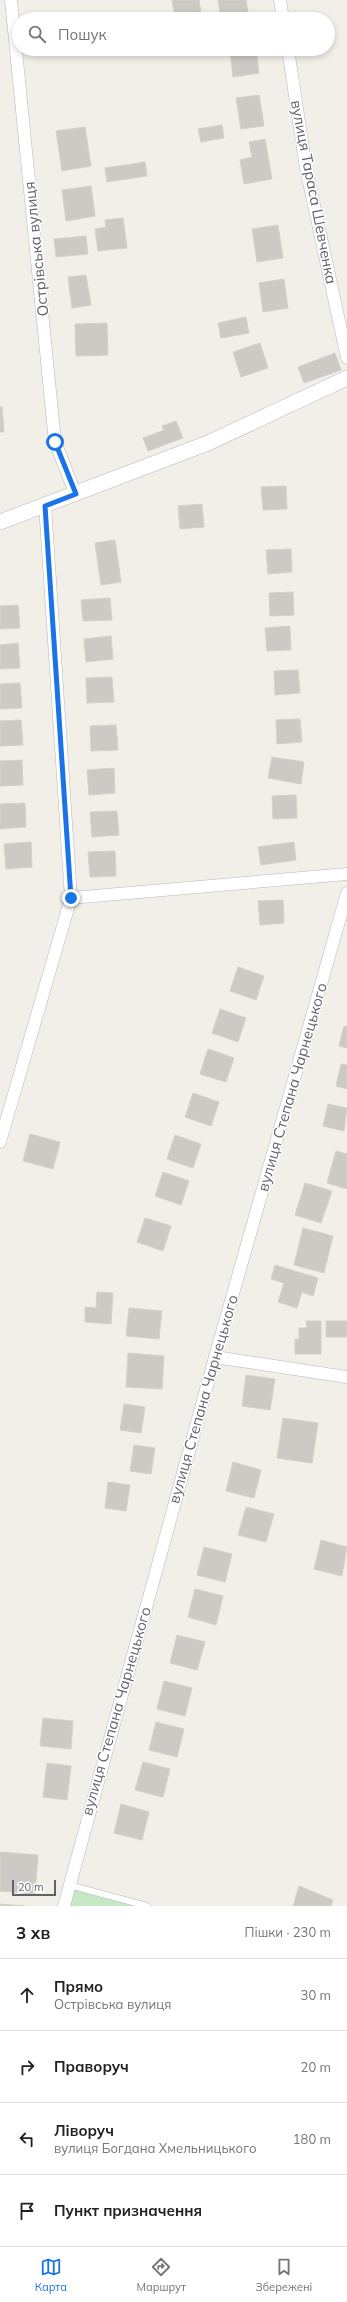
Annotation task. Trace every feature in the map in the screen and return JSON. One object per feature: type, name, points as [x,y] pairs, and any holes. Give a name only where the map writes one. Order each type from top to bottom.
[{"type":"street","name":"Острівська вулиця","points":[[11,0],[12,12]]},
{"type":"street","points":[[280,0],[282,12]]},
{"type":"street","name":"Острівська вулиця","points":[[17,56],[55,442],[76,494]]},
{"type":"street","name":"вулиця Тараса Шевченка","points":[[289,56],[306,168],[347,358]]},
{"type":"street","points":[[0,522],[208,443],[347,378]]},
{"type":"street","points":[[0,1142],[71,898],[45,506]]},
{"type":"street","points":[[71,898],[347,874]]},
{"type":"street","name":"вулиця Степана Чарнецького","points":[[64,1906],[68,1885],[215,1357],[347,893]]},
{"type":"street","points":[[215,1357],[347,1377]]},
{"type":"lane","points":[[68,1885],[146,1906]]},
{"type":"green space","points":[[68,1885],[147,1906],[64,1906]]},
{"type":"building","points":[[172,0],[199,0],[201,12],[174,12]]},
{"type":"building","points":[[218,0],[246,0],[248,12],[220,12]]},
{"type":"building","points":[[231,56],[257,56],[259,73],[233,77]]},
{"type":"building","points":[[259,95],[264,126],[241,129],[236,98]]},
{"type":"building","points":[[222,125],[224,138],[201,142],[198,129]]},
{"type":"building","points":[[85,127],[91,166],[62,171],[56,131]]},
{"type":"building","points":[[265,139],[272,179],[244,184],[240,160],[252,157],[249,142]]},
{"type":"building","points":[[145,162],[147,176],[107,182],[105,168]]},
{"type":"building","points":[[91,186],[95,216],[66,221],[62,190]]},
{"type":"building","points":[[123,218],[127,248],[98,251],[95,229],[106,227],[105,220]]},
{"type":"building","points":[[278,225],[283,258],[257,262],[252,229]]},
{"type":"building","points":[[86,236],[88,254],[56,257],[54,239]]},
{"type":"building","points":[[86,275],[91,305],[72,308],[68,277]]},
{"type":"building","points":[[284,279],[288,308],[263,312],[259,283]]},
{"type":"building","points":[[246,317],[249,333],[221,338],[218,323]]},
{"type":"building","points":[[107,323],[108,355],[76,356],[75,324]]},
{"type":"building","points":[[260,343],[268,368],[241,377],[233,352]]},
{"type":"building","points":[[335,353],[341,370],[304,383],[298,367]]},
{"type":"building","points":[[0,407],[2,407],[4,432],[0,432]]},
{"type":"building","points":[[176,421],[183,438],[148,451],[143,438],[164,430],[162,426]]},
{"type":"building","points":[[286,486],[287,509],[263,510],[261,487]]},
{"type":"building","points":[[202,504],[204,527],[180,529],[178,506]]},
{"type":"building","points":[[115,540],[121,582],[101,585],[95,543]]},
{"type":"building","points":[[291,549],[292,572],[268,574],[266,550]]},
{"type":"building","points":[[293,592],[294,615],[270,616],[269,593]]},
{"type":"building","points":[[110,598],[112,620],[83,621],[81,600]]},
{"type":"building","points":[[18,605],[20,628],[0,629],[0,606]]},
{"type":"building","points":[[290,626],[291,650],[267,651],[265,628]]},
{"type":"building","points":[[111,636],[113,659],[86,662],[84,639]]},
{"type":"building","points":[[18,643],[20,668],[0,669],[0,645]]},
{"type":"building","points":[[298,670],[300,693],[275,695],[274,671]]},
{"type":"building","points":[[112,677],[114,702],[87,703],[86,678]]},
{"type":"building","points":[[20,683],[22,708],[0,709],[0,684]]},
{"type":"building","points":[[300,719],[302,742],[277,744],[276,720]]},
{"type":"building","points":[[21,720],[23,745],[0,746],[0,721]]},
{"type":"building","points":[[116,725],[118,750],[91,751],[90,726]]},
{"type":"building","points":[[272,757],[304,762],[301,784],[268,778]]},
{"type":"building","points":[[22,760],[23,785],[0,786],[0,761]]},
{"type":"building","points":[[114,768],[115,793],[89,795],[87,770]]},
{"type":"building","points":[[296,795],[297,818],[273,819],[272,796]]},
{"type":"building","points":[[25,803],[26,827],[0,829],[0,804]]},
{"type":"building","points":[[117,811],[119,835],[92,837],[90,812]]},
{"type":"building","points":[[31,842],[32,867],[6,869],[4,844]]},
{"type":"building","points":[[294,842],[296,860],[261,865],[258,847]]},
{"type":"building","points":[[115,851],[116,876],[90,877],[88,852]]},
{"type":"building","points":[[283,900],[284,923],[260,925],[258,901]]},
{"type":"building","points":[[238,967],[264,976],[256,1000],[230,991]]},
{"type":"building","points":[[220,1009],[246,1018],[238,1042],[212,1033]]},
{"type":"building","points":[[344,1026],[347,1027],[347,1048],[339,1046]]},
{"type":"building","points":[[208,1049],[234,1058],[226,1082],[200,1074]]},
{"type":"building","points":[[341,1064],[347,1065],[347,1089],[336,1086]]},
{"type":"building","points":[[193,1093],[219,1102],[211,1126],[185,1117]]},
{"type":"building","points":[[328,1104],[347,1108],[344,1131],[323,1126]]},
{"type":"building","points":[[30,1134],[60,1142],[53,1169],[23,1161]]},
{"type":"building","points":[[175,1135],[201,1144],[193,1168],[167,1159]]},
{"type":"building","points":[[336,1151],[347,1154],[347,1189],[327,1183]]},
{"type":"building","points":[[163,1172],[189,1181],[181,1205],[155,1196]]},
{"type":"building","points":[[305,1183],[332,1191],[321,1223],[295,1215]]},
{"type":"building","points":[[145,1218],[171,1226],[163,1251],[137,1242]]},
{"type":"building","points":[[303,1228],[333,1236],[324,1273],[294,1265]]},
{"type":"building","points":[[275,1265],[318,1278],[313,1296],[302,1292],[297,1308],[278,1302],[284,1283],[271,1279]]},
{"type":"building","points":[[97,1292],[113,1293],[111,1324],[85,1322],[85,1307],[96,1308]]},
{"type":"building","points":[[129,1308],[162,1311],[159,1339],[126,1336]]},
{"type":"building","points":[[306,1321],[321,1321],[321,1354],[295,1354],[295,1339],[299,1339],[299,1328],[307,1328]]},
{"type":"building","points":[[326,1321],[347,1321],[347,1337],[326,1337]]},
{"type":"building","points":[[128,1353],[164,1356],[162,1389],[126,1387]]},
{"type":"building","points":[[246,1375],[275,1379],[270,1410],[242,1406]]},
{"type":"building","points":[[124,1404],[145,1407],[141,1433],[120,1430]]},
{"type":"building","points":[[283,1418],[318,1423],[312,1463],[277,1458]]},
{"type":"building","points":[[134,1445],[155,1448],[151,1474],[130,1471]]},
{"type":"building","points":[[233,1462],[261,1470],[254,1498],[226,1491]]},
{"type":"building","points":[[108,1482],[130,1485],[126,1511],[105,1508]]},
{"type":"building","points":[[246,1507],[274,1514],[266,1542],[238,1535]]},
{"type":"building","points":[[321,1540],[347,1547],[342,1576],[314,1569]]},
{"type":"building","points":[[204,1547],[232,1554],[225,1582],[197,1575]]},
{"type":"building","points":[[195,1589],[223,1596],[216,1625],[188,1617]]},
{"type":"building","points":[[177,1635],[205,1642],[197,1670],[170,1663]]},
{"type":"building","points":[[164,1681],[192,1688],[185,1716],[157,1709]]},
{"type":"building","points":[[43,1718],[73,1721],[71,1749],[40,1746]]},
{"type":"building","points":[[156,1722],[184,1729],[177,1757],[149,1750]]},
{"type":"building","points":[[143,1762],[170,1769],[163,1797],[135,1790]]},
{"type":"building","points":[[47,1763],[71,1766],[67,1800],[43,1797]]},
{"type":"building","points":[[121,1804],[149,1812],[142,1840],[114,1833]]},
{"type":"building","points":[[0,1852],[38,1855],[35,1894],[0,1891]]},
{"type":"building","points":[[299,1886],[333,1900],[331,1906],[293,1906]]},
{"type":"building","points":[[0,1904],[24,1906],[0,1906]]},
{"type":"route","points":[[55,442],[76,494],[45,506],[71,898]]}]
